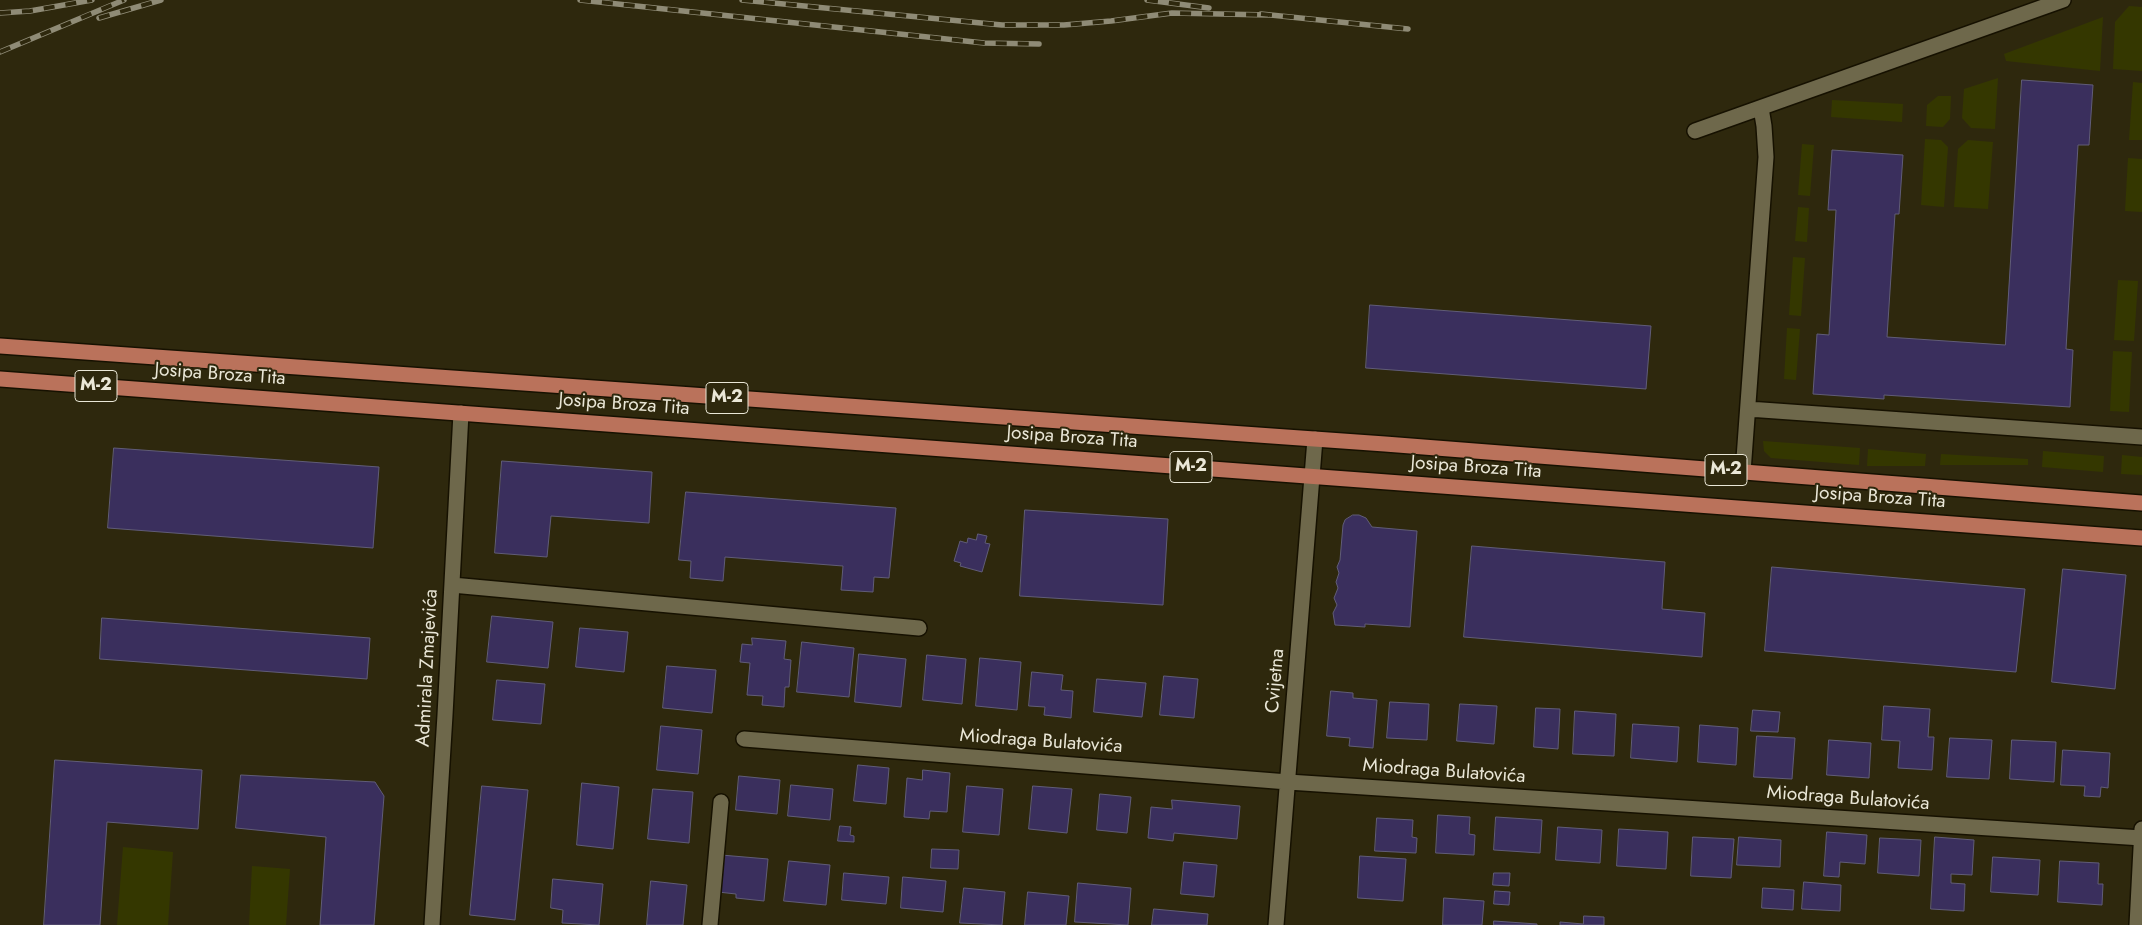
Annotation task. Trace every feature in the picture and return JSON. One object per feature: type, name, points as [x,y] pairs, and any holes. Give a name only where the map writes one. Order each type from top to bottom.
[{"type":"main road","name":"Josipa Broza Tita","points":[[0,346],[1314,439],[2142,503]]},
{"type":"main road","name":"Josipa Broza Tita","points":[[0,379],[2142,538]]},
{"type":"street","points":[[1695,131],[2063,0]]},
{"type":"street","points":[[1743,472],[1766,157],[1761,108]]},
{"type":"street","points":[[1748,409],[2142,437]]},
{"type":"street","name":"Admirala Zmajevića","points":[[432,925],[461,413]]},
{"type":"street","name":"Cvijetna","points":[[1276,925],[1314,439]]},
{"type":"street","points":[[452,585],[919,628]]},
{"type":"street","name":"Miodraga Bulatovića","points":[[744,739],[1288,782],[2142,838]]},
{"type":"street","points":[[710,925],[721,802]]},
{"type":"street","points":[[2137,925],[2142,829]]},
{"type":"shaded area","points":[[2129,6],[2142,7],[2142,71],[2113,69],[2115,22]]},
{"type":"shaded area","points":[[2103,17],[2100,71],[2006,61],[2004,54]]},
{"type":"shaded area","points":[[1998,78],[1995,129],[1971,128],[1962,118],[1964,89]]},
{"type":"shaded area","points":[[2133,82],[2142,83],[2142,140],[2129,140]]},
{"type":"shaded area","points":[[1938,96],[1951,96],[1950,119],[1943,127],[1926,126],[1927,105]]},
{"type":"shaded area","points":[[1832,100],[1903,104],[1902,122],[1831,117]]},
{"type":"shaded area","points":[[1925,139],[1941,140],[1948,147],[1944,207],[1921,205]]},
{"type":"shaded area","points":[[1968,140],[1993,142],[1988,209],[1954,207],[1958,149]]},
{"type":"shaded area","points":[[1802,144],[1814,145],[1810,196],[1798,195]]},
{"type":"shaded area","points":[[2128,158],[2142,159],[2142,212],[2125,211]]},
{"type":"shaded area","points":[[1798,207],[1809,208],[1807,242],[1795,241]]},
{"type":"shaded area","points":[[1793,257],[1805,258],[1801,316],[1789,315]]},
{"type":"shaded area","points":[[2118,280],[2138,281],[2134,341],[2114,340]]},
{"type":"shaded area","points":[[1787,328],[1800,329],[1796,380],[1784,379]]},
{"type":"shaded area","points":[[2113,351],[2132,352],[2129,412],[2110,411]]},
{"type":"shaded area","points":[[1763,441],[1860,448],[1859,465],[1771,458],[1764,451]]},
{"type":"shaded area","points":[[1868,449],[1926,454],[1925,466],[1867,466]]},
{"type":"shaded area","points":[[2043,451],[2104,456],[2103,472],[2042,467]]},
{"type":"shaded area","points":[[1941,454],[2028,459],[2028,465],[1940,465]]},
{"type":"shaded area","points":[[2122,455],[2142,457],[2142,475],[2121,474]]},
{"type":"shaded area","points":[[123,847],[173,852],[168,925],[117,925]]},
{"type":"shaded area","points":[[252,866],[290,869],[286,925],[249,925]]},
{"type":"building","points":[[2022,80],[2093,85],[2089,145],[2078,145],[2066,349],[2073,350],[2070,407],[1884,395],[1884,399],[1813,394],[1817,334],[1829,335],[1836,210],[1828,210],[1832,150],[1903,155],[1899,214],[1895,214],[1887,337],[2005,345]]},
{"type":"building","points":[[1370,305],[1651,326],[1646,389],[1366,368]]},
{"type":"building","points":[[114,448],[379,467],[373,548],[108,528]]},
{"type":"building","points":[[502,461],[652,472],[649,523],[551,516],[547,557],[495,553]]},
{"type":"building","points":[[686,492],[896,508],[889,578],[874,577],[873,592],[841,590],[843,566],[725,557],[723,581],[690,578],[691,561],[679,560]]},
{"type":"building","points":[[1025,510],[1168,519],[1163,605],[1020,596]]},
{"type":"building","points":[[1353,515],[1366,518],[1372,527],[1417,531],[1410,627],[1365,624],[1365,627],[1335,625],[1333,613],[1337,605],[1334,598],[1338,588],[1336,582],[1339,573],[1337,567],[1340,560],[1343,525],[1345,520]]},
{"type":"building","points":[[978,534],[987,536],[985,543],[990,544],[982,572],[960,566],[961,563],[954,561],[960,541],[967,543],[968,538],[976,540]]},
{"type":"building","points":[[1472,546],[1665,562],[1662,609],[1705,613],[1702,657],[1464,637]]},
{"type":"building","points":[[1772,567],[2025,589],[2016,672],[1765,651]]},
{"type":"building","points":[[2063,569],[2126,575],[2115,689],[2052,682]]},
{"type":"building","points":[[492,616],[553,622],[548,668],[487,662]]},
{"type":"building","points":[[102,618],[370,638],[367,679],[100,659]]},
{"type":"building","points":[[580,628],[628,632],[624,672],[576,667]]},
{"type":"building","points":[[752,638],[786,641],[784,659],[791,660],[789,687],[785,687],[784,707],[762,705],[763,696],[747,695],[750,663],[740,662],[742,644],[752,645]]},
{"type":"building","points":[[802,642],[854,648],[849,697],[797,692]]},
{"type":"building","points":[[859,654],[906,659],[901,707],[855,702]]},
{"type":"building","points":[[927,655],[966,659],[962,704],[923,700]]},
{"type":"building","points":[[980,658],[1021,662],[1017,710],[976,706]]},
{"type":"building","points":[[667,666],[716,670],[712,713],[663,708]]},
{"type":"building","points":[[1032,672],[1063,675],[1061,690],[1073,691],[1071,718],[1044,715],[1045,707],[1029,706]]},
{"type":"building","points":[[1164,676],[1198,679],[1194,718],[1160,715]]},
{"type":"building","points":[[1097,679],[1146,683],[1142,717],[1094,712]]},
{"type":"building","points":[[497,680],[545,684],[541,724],[493,720]]},
{"type":"building","points":[[1331,691],[1353,693],[1353,698],[1377,700],[1373,748],[1349,746],[1350,738],[1327,736]]},
{"type":"building","points":[[1390,702],[1429,704],[1427,740],[1387,738]]},
{"type":"building","points":[[1460,704],[1497,706],[1494,744],[1457,741]]},
{"type":"building","points":[[1884,706],[1930,709],[1928,737],[1934,737],[1932,770],[1898,768],[1900,741],[1882,740]]},
{"type":"building","points":[[1536,708],[1560,709],[1558,749],[1534,747]]},
{"type":"building","points":[[1753,710],[1780,712],[1778,732],[1751,731]]},
{"type":"building","points":[[1575,711],[1616,714],[1614,756],[1573,754]]},
{"type":"building","points":[[1633,724],[1679,727],[1677,762],[1631,758]]},
{"type":"building","points":[[1700,725],[1738,728],[1736,765],[1698,762]]},
{"type":"building","points":[[661,726],[702,730],[698,774],[657,770]]},
{"type":"building","points":[[1757,736],[1795,738],[1792,779],[1754,777]]},
{"type":"building","points":[[1950,738],[1992,740],[1989,779],[1947,777]]},
{"type":"building","points":[[1829,740],[1871,743],[1869,778],[1827,775]]},
{"type":"building","points":[[2012,740],[2056,742],[2054,782],[2010,779]]},
{"type":"building","points":[[2063,750],[2110,753],[2108,788],[2101,787],[2100,797],[2084,796],[2085,786],[2061,785]]},
{"type":"building","points":[[55,760],[202,770],[198,829],[107,822],[100,925],[44,925]]},
{"type":"building","points":[[858,765],[889,768],[886,804],[854,801]]},
{"type":"building","points":[[923,770],[950,773],[947,812],[930,811],[929,819],[904,817],[907,778],[922,780]]},
{"type":"building","points":[[241,775],[375,782],[384,796],[374,925],[320,925],[326,837],[236,828]]},
{"type":"building","points":[[739,776],[780,780],[777,814],[736,810]]},
{"type":"building","points":[[582,783],[619,787],[613,849],[577,845]]},
{"type":"building","points":[[791,785],[833,789],[830,820],[788,816]]},
{"type":"building","points":[[482,786],[528,790],[515,920],[470,915]]},
{"type":"building","points":[[967,786],[1003,789],[999,835],[963,832]]},
{"type":"building","points":[[1033,786],[1072,789],[1067,833],[1029,829]]},
{"type":"building","points":[[653,789],[693,792],[689,843],[648,839]]},
{"type":"building","points":[[1100,794],[1131,797],[1127,833],[1097,830]]},
{"type":"building","points":[[1172,800],[1240,806],[1237,839],[1174,833],[1173,841],[1148,838],[1151,807],[1172,809]]},
{"type":"building","points":[[1438,815],[1470,817],[1469,834],[1475,835],[1474,855],[1436,853]]},
{"type":"building","points":[[1496,817],[1542,820],[1540,853],[1494,850]]},
{"type":"building","points":[[1377,818],[1413,820],[1412,837],[1417,838],[1416,853],[1375,851]]},
{"type":"building","points":[[840,826],[851,827],[850,835],[854,836],[854,842],[838,841]]},
{"type":"building","points":[[1558,827],[1602,830],[1600,863],[1556,860]]},
{"type":"building","points":[[1619,829],[1668,832],[1666,869],[1617,866]]},
{"type":"building","points":[[1827,832],[1867,835],[1865,864],[1840,862],[1839,877],[1824,876]]},
{"type":"building","points":[[1693,837],[1734,839],[1731,878],[1691,876]]},
{"type":"building","points":[[1739,837],[1781,840],[1780,867],[1737,865]]},
{"type":"building","points":[[1935,837],[1974,840],[1972,875],[1951,874],[1951,883],[1965,884],[1964,911],[1931,909]]},
{"type":"building","points":[[1880,838],[1921,840],[1919,876],[1878,873]]},
{"type":"building","points":[[932,849],[959,850],[958,869],[931,868]]},
{"type":"building","points":[[721,855],[768,859],[764,901],[736,898],[736,894],[718,892]]},
{"type":"building","points":[[1360,856],[1406,859],[1403,901],[1358,898]]},
{"type":"building","points":[[1993,857],[2040,860],[2038,895],[1991,892]]},
{"type":"building","points":[[789,861],[830,865],[826,905],[784,901]]},
{"type":"building","points":[[2060,861],[2099,863],[2098,884],[2103,884],[2102,905],[2058,902]]},
{"type":"building","points":[[1184,862],[1217,865],[1214,897],[1181,894]]},
{"type":"building","points":[[844,873],[889,877],[886,904],[842,900]]},
{"type":"building","points":[[1494,873],[1510,873],[1509,886],[1493,885]]},
{"type":"building","points":[[903,877],[946,881],[943,912],[901,908]]},
{"type":"building","points":[[553,879],[603,884],[599,925],[562,923],[563,910],[551,908]]},
{"type":"building","points":[[651,881],[687,885],[683,925],[647,925]]},
{"type":"building","points":[[1804,882],[1841,885],[1840,911],[1802,909]]},
{"type":"building","points":[[1078,883],[1131,888],[1128,925],[1075,922]]},
{"type":"building","points":[[964,888],[1005,892],[1002,925],[960,923]]},
{"type":"building","points":[[1763,888],[1794,890],[1793,910],[1762,908]]},
{"type":"building","points":[[1495,891],[1510,892],[1509,905],[1494,904]]},
{"type":"building","points":[[1028,892],[1069,896],[1066,925],[1025,925]]},
{"type":"building","points":[[1444,898],[1484,901],[1482,925],[1443,925]]},
{"type":"building","points":[[1154,909],[1208,914],[1207,925],[1152,925]]},
{"type":"building","points":[[1584,916],[1604,917],[1604,925],[1560,925],[1560,922],[1583,924]]},
{"type":"building","points":[[1494,921],[1537,924],[1537,925],[1494,925]]},
{"type":"railway","points":[[0,13],[30,11],[92,0]]},
{"type":"railway","points":[[0,52],[124,0]]},
{"type":"railway","points":[[99,18],[161,0]]},
{"type":"railway","points":[[580,0],[984,43],[1039,44]]},
{"type":"railway","points":[[742,0],[1002,25],[1064,25],[1172,13],[1269,15]]},
{"type":"railway","points":[[1147,0],[1209,8]]},
{"type":"railway","points":[[1261,14],[1408,29]]}]
